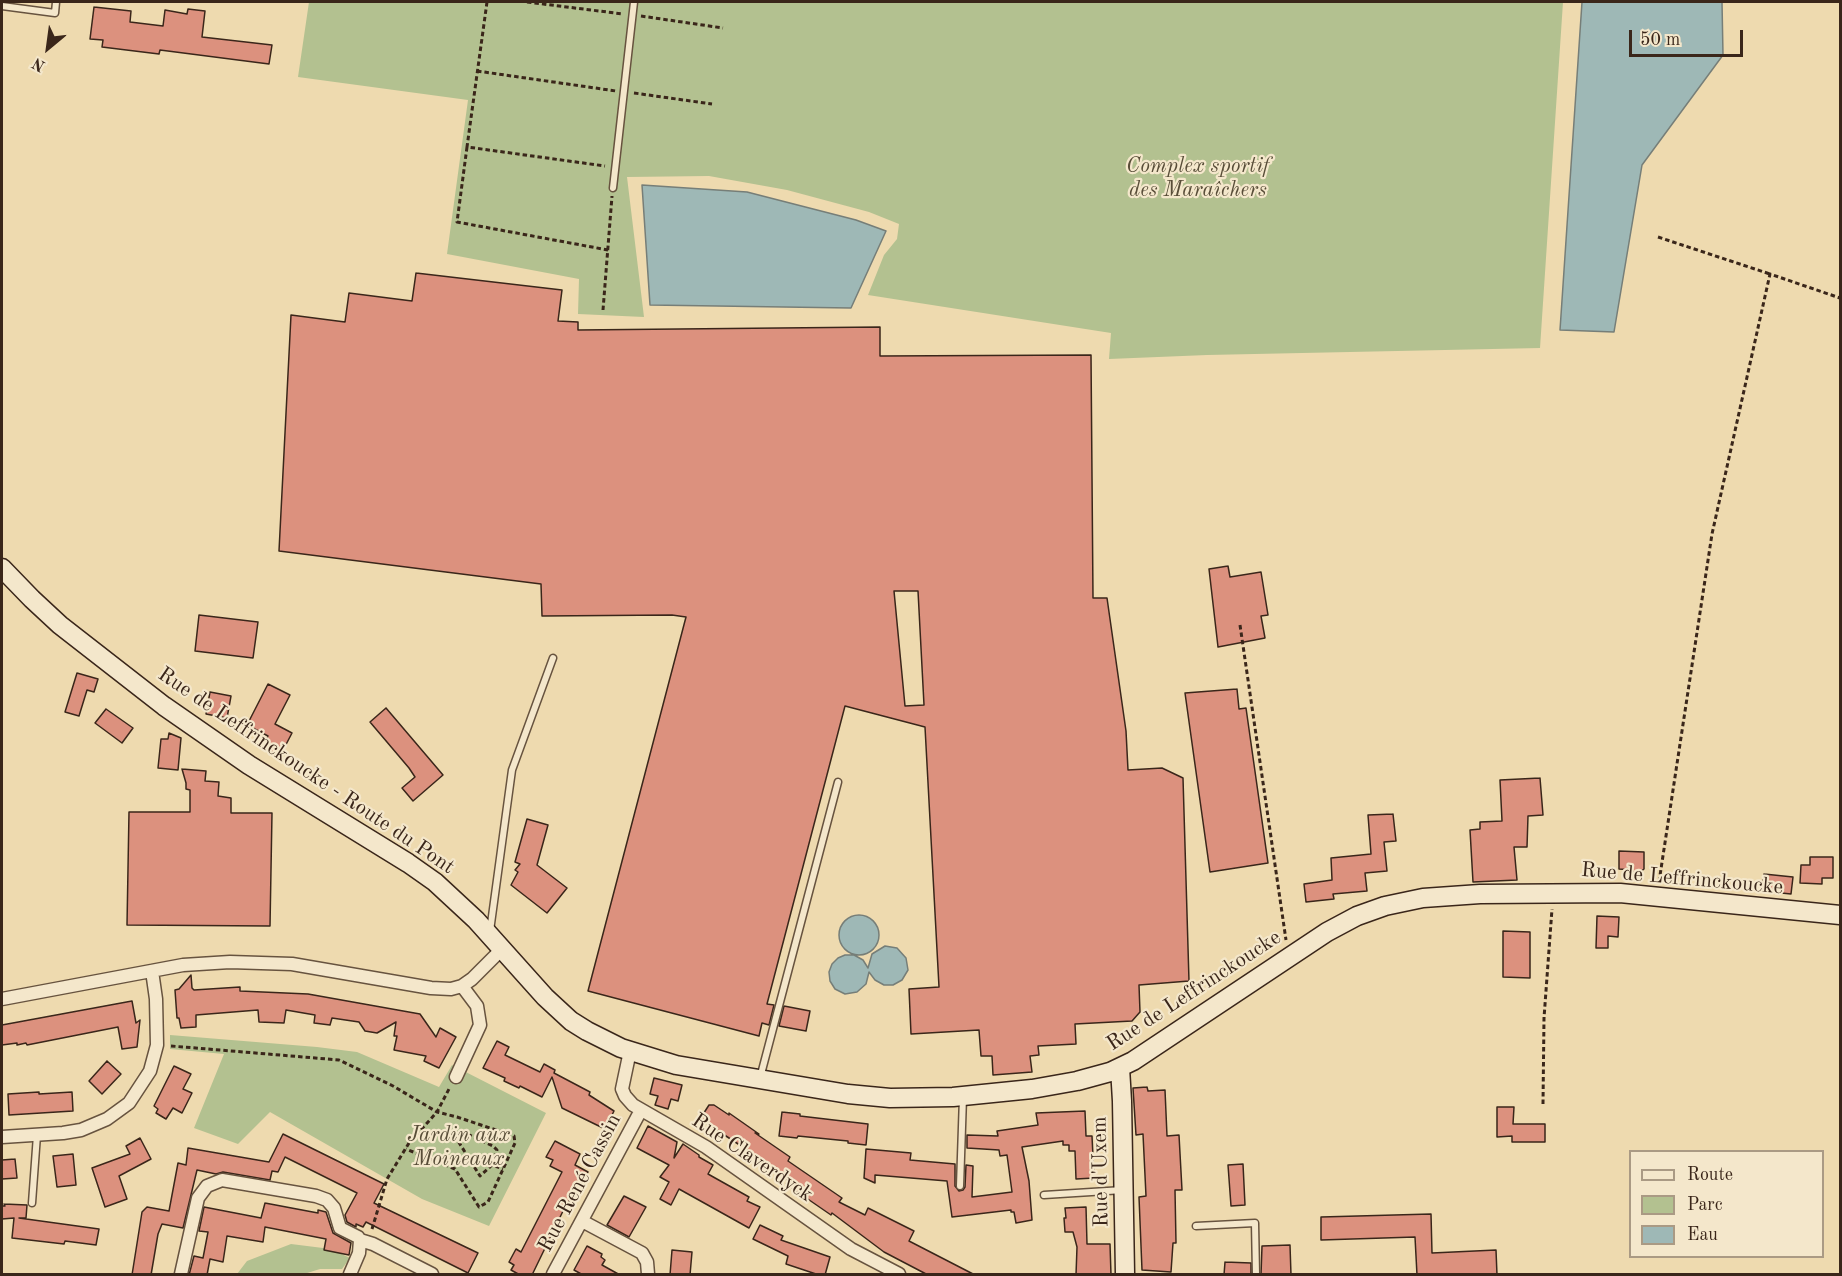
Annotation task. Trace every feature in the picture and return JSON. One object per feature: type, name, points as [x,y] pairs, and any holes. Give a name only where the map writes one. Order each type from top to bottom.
[{"type":"main road","name":"Rue de Leffrinckoucke - Route du Pont","points":[[2,568],[46,613],[143,690],[257,770],[426,875],[458,902],[523,973]]},
{"type":"main road","name":"Rue de Leffrinckoucke","points":[[523,973],[552,1004],[572,1021],[605,1041],[630,1051],[676,1065],[760,1079],[878,1097],[927,1099],[1063,1084],[1120,1068],[1180,1032],[1288,956],[1327,932],[1357,916],[1385,906],[1445,896],[1553,892],[1657,896],[1784,911],[1840,915]]},
{"type":"main road","name":"Rue d'Uxem","points":[[1120,1068],[1125,1275]]},
{"type":"street","points":[[2,999],[205,963],[273,962],[431,988],[451,989],[462,986],[478,975],[502,949]]},
{"type":"street","points":[[2,1137],[81,1130],[107,1119],[129,1102],[145,1080],[153,1063],[157,1045],[156,999],[152,971]]},
{"type":"street","points":[[456,1077],[480,1025],[477,1006],[462,986]]},
{"type":"street","name":"Rue Claverdyck","points":[[630,1051],[622,1089],[627,1099],[641,1110],[714,1153],[851,1249],[899,1275]]},
{"type":"street","name":"Rue René Cassin","points":[[553,1275],[641,1110]]},
{"type":"street","points":[[181,1275],[198,1198],[203,1189],[217,1181],[227,1180],[323,1198],[334,1208],[340,1228],[432,1275]]},
{"type":"street","points":[[582,1221],[642,1253],[647,1262],[648,1275]]},
{"type":"street","points":[[350,1275],[364,1241]]},
{"type":"lane","points":[[2,6],[55,13],[56,2]]},
{"type":"lane","points":[[613,188],[634,2]]},
{"type":"lane","points":[[489,935],[512,770],[553,658]]},
{"type":"lane","points":[[760,1079],[838,782]]},
{"type":"lane","points":[[960,1186],[963,1096]]},
{"type":"lane","points":[[32,1203],[37,1135]]},
{"type":"lane","points":[[1044,1195],[1123,1190]]},
{"type":"lane","points":[[1196,1226],[1255,1223],[1256,1275]]},
{"type":"path","points":[[487,2],[457,222],[608,250]]},
{"type":"path","points":[[477,71],[712,104]]},
{"type":"path","points":[[467,147],[615,167]]},
{"type":"path","points":[[603,310],[613,188]]},
{"type":"path","points":[[1658,237],[1840,298]]},
{"type":"path","points":[[1657,896],[1712,534],[1770,274]]},
{"type":"path","points":[[1240,625],[1288,956]]},
{"type":"path","points":[[1543,1104],[1544,1018],[1553,892]]},
{"type":"path","points":[[157,1045],[339,1060],[393,1086],[437,1112],[514,1136],[515,1143],[488,1202],[479,1207],[455,1169],[406,1149]]},
{"type":"path","points":[[364,1241],[387,1179],[406,1149],[437,1112],[456,1077]]},
{"type":"path","points":[[463,1132],[493,1146],[497,1150],[492,1165],[480,1176],[474,1170],[453,1133],[463,1132]]},
{"type":"path","points":[[492,1165],[503,1169]]},
{"type":"green space","name":"Complex sportif des Maraîchers","points":[[309,2],[1563,2],[1540,348],[1109,359],[1111,333],[868,295],[884,255],[897,239],[899,224],[869,212],[787,190],[709,176],[627,177],[644,317],[578,314],[579,279],[447,254],[468,100],[298,77]]},
{"type":"green space","name":"Jardin aux Moineaux","points":[[170,1035],[357,1052],[439,1087],[452,1065],[546,1113],[489,1226],[422,1199],[270,1112],[238,1144],[194,1128],[224,1054],[170,1049]]},
{"type":"green space","points":[[291,1244],[331,1249],[350,1258],[342,1269],[320,1269],[304,1274],[237,1274],[247,1261]]},
{"type":"water","points":[[1582,2],[1722,2],[1723,55],[1642,165],[1614,332],[1560,330]]},
{"type":"water","points":[[642,185],[747,192],[856,220],[886,231],[851,308],[650,305]]},
{"type":"water","points":[[859,915],[873,921],[879,935],[873,949],[859,955],[845,949],[839,935],[845,921]]},
{"type":"water","points":[[885,946],[897,948],[906,958],[908,970],[902,980],[893,985],[884,985],[875,980],[869,972],[866,984],[857,992],[845,994],[835,989],[830,981],[829,972],[832,964],[838,958],[854,955],[863,960],[868,968],[872,954]]},
{"type":"building","points":[[94,7],[131,11],[130,22],[163,26],[165,10],[187,14],[188,9],[205,11],[202,37],[272,45],[269,64],[160,50],[159,54],[102,47],[103,40],[90,39]]},
{"type":"building","points":[[416,273],[562,290],[558,321],[578,322],[578,330],[880,327],[880,356],[1091,355],[1093,598],[1107,598],[1126,731],[1128,770],[1162,768],[1183,778],[1189,981],[1139,985],[1140,1012],[1132,1021],[1075,1024],[1076,1044],[1038,1046],[1039,1055],[1030,1056],[1032,1072],[993,1075],[992,1056],[981,1056],[979,1030],[911,1034],[909,989],[939,987],[925,727],[845,706],[767,1004],[774,1005],[769,1025],[762,1023],[759,1036],[588,991],[686,617],[672,615],[542,616],[541,584],[279,551],[291,315],[345,322],[349,293],[412,301]],"holes":[[[894,591],[918,591],[924,705],[905,706]]]},
{"type":"building","points":[[1228,566],[1230,577],[1261,572],[1268,615],[1261,616],[1265,638],[1218,647],[1209,569]]},
{"type":"building","points":[[199,615],[258,622],[253,658],[195,651]]},
{"type":"building","points":[[77,673],[98,679],[94,692],[87,690],[79,716],[65,712]]},
{"type":"building","points":[[268,684],[290,695],[275,724],[292,733],[280,756],[262,747],[268,736],[247,725]]},
{"type":"building","points":[[1237,689],[1239,709],[1246,708],[1268,863],[1210,872],[1185,693]]},
{"type":"building","points":[[210,692],[231,696],[227,718],[206,714]]},
{"type":"building","points":[[386,708],[443,775],[413,801],[402,788],[415,777],[370,722]]},
{"type":"building","points":[[106,709],[133,728],[122,743],[95,723]]},
{"type":"building","points":[[169,733],[181,738],[178,770],[158,768],[161,739],[168,739]]},
{"type":"building","points":[[182,769],[206,771],[205,781],[219,782],[218,796],[231,798],[231,813],[272,813],[270,926],[127,925],[129,812],[190,812],[190,790],[186,789]]},
{"type":"building","points":[[1540,778],[1543,815],[1528,816],[1527,847],[1514,847],[1517,880],[1473,882],[1470,830],[1480,829],[1480,822],[1502,821],[1500,780]]},
{"type":"building","points":[[1393,814],[1396,841],[1384,842],[1387,871],[1365,873],[1367,891],[1333,894],[1334,899],[1306,902],[1304,884],[1332,880],[1331,858],[1371,854],[1368,815]]},
{"type":"building","points":[[527,819],[548,825],[537,865],[567,888],[547,913],[511,885],[518,872],[515,870],[520,864],[515,862]]},
{"type":"building","points":[[1619,851],[1644,852],[1644,869],[1639,873],[1619,869]]},
{"type":"building","points":[[1810,857],[1833,857],[1833,878],[1822,878],[1822,884],[1800,883],[1801,865],[1810,865]]},
{"type":"building","points":[[1764,874],[1793,877],[1791,894],[1762,891]]},
{"type":"building","points":[[1597,916],[1619,917],[1618,937],[1608,936],[1608,948],[1596,948]]},
{"type":"building","points":[[1503,931],[1530,932],[1530,978],[1503,977]]},
{"type":"building","points":[[191,975],[194,990],[240,987],[240,991],[308,994],[420,1014],[436,1037],[440,1028],[456,1037],[439,1068],[424,1061],[426,1056],[394,1050],[397,1036],[394,1036],[396,1022],[377,1033],[365,1031],[359,1022],[332,1018],[330,1025],[314,1023],[315,1015],[286,1010],[284,1023],[259,1022],[258,1010],[196,1015],[196,1027],[181,1028],[179,1018],[177,1018],[175,990],[179,989]]},
{"type":"building","points":[[132,1001],[136,1023],[140,1020],[137,1047],[122,1049],[118,1027],[27,1045],[26,1043],[17,1045],[17,1043],[2,1045],[2,1025]]},
{"type":"building","points":[[784,1006],[810,1011],[806,1031],[779,1026]]},
{"type":"building","points":[[497,1041],[509,1047],[505,1055],[540,1072],[544,1064],[555,1070],[554,1073],[590,1092],[589,1095],[614,1111],[605,1129],[562,1108],[552,1077],[542,1097],[504,1081],[505,1078],[483,1068]]},
{"type":"building","points":[[107,1061],[121,1074],[102,1094],[89,1081]]},
{"type":"building","points":[[174,1066],[191,1074],[183,1089],[192,1093],[182,1113],[173,1108],[166,1119],[156,1113],[158,1109],[154,1106]]},
{"type":"building","points":[[654,1078],[682,1085],[678,1101],[671,1099],[668,1109],[655,1105],[658,1096],[650,1094]]},
{"type":"building","points":[[1147,1087],[1148,1091],[1165,1090],[1167,1136],[1179,1135],[1182,1190],[1175,1190],[1176,1243],[1173,1243],[1171,1272],[1142,1270],[1139,1197],[1146,1196],[1143,1134],[1136,1135],[1133,1088]]},
{"type":"building","points":[[39,1092],[39,1094],[72,1092],[73,1111],[9,1115],[8,1094]]},
{"type":"building","points":[[709,1105],[714,1105],[729,1115],[729,1113],[790,1157],[788,1161],[842,1198],[839,1202],[865,1215],[868,1208],[914,1231],[909,1241],[975,1275],[928,1275],[884,1252],[832,1213],[831,1215],[786,1184],[788,1181],[756,1159],[758,1157],[700,1119]]},
{"type":"building","points":[[1497,1107],[1514,1107],[1513,1124],[1545,1124],[1545,1142],[1512,1142],[1512,1136],[1497,1137]]},
{"type":"building","points":[[1085,1111],[1086,1136],[1092,1136],[1094,1178],[1076,1179],[1075,1151],[1069,1151],[1069,1145],[1063,1145],[1063,1141],[1022,1147],[1029,1181],[1032,1220],[1016,1223],[1014,1212],[1011,1210],[952,1217],[947,1181],[875,1175],[875,1183],[864,1178],[866,1149],[911,1153],[910,1160],[955,1164],[955,1186],[959,1191],[965,1187],[966,1165],[973,1166],[972,1197],[1012,1192],[1007,1155],[1000,1156],[999,1150],[967,1148],[967,1135],[998,1136],[997,1131],[1038,1125],[1036,1113]]},
{"type":"building","points":[[782,1112],[868,1124],[866,1145],[848,1143],[848,1141],[779,1136]]},
{"type":"building","points":[[648,1126],[677,1142],[674,1158],[683,1144],[713,1165],[708,1174],[749,1197],[747,1201],[760,1207],[749,1228],[679,1189],[671,1205],[660,1199],[669,1182],[660,1177],[669,1165],[637,1148]]},
{"type":"building","points":[[283,1134],[384,1184],[374,1203],[478,1253],[468,1273],[366,1222],[363,1227],[356,1224],[356,1227],[347,1222],[345,1215],[357,1193],[285,1157],[278,1172],[272,1171],[270,1180],[197,1170],[183,1228],[162,1224],[158,1234],[151,1275],[132,1275],[142,1212],[147,1207],[169,1211],[178,1163],[186,1165],[188,1148],[269,1162]]},
{"type":"building","points":[[140,1138],[151,1159],[119,1176],[127,1199],[105,1207],[92,1168],[130,1154],[126,1146]]},
{"type":"building","points":[[555,1141],[580,1154],[575,1165],[588,1172],[579,1190],[577,1189],[564,1209],[532,1275],[520,1275],[511,1270],[514,1265],[509,1262],[516,1249],[521,1252],[562,1172],[550,1166],[553,1160],[546,1157]]},
{"type":"building","points":[[73,1154],[76,1185],[57,1187],[53,1156]]},
{"type":"building","points":[[15,1159],[17,1178],[2,1179],[2,1160]]},
{"type":"building","points":[[1243,1164],[1245,1205],[1231,1206],[1228,1165]]},
{"type":"building","points":[[624,1196],[646,1207],[629,1237],[607,1225]]},
{"type":"building","points":[[265,1203],[318,1213],[318,1210],[326,1212],[333,1233],[351,1243],[349,1255],[324,1250],[326,1239],[265,1227],[263,1242],[227,1236],[223,1262],[210,1259],[207,1275],[189,1275],[194,1256],[203,1258],[208,1232],[199,1231],[204,1207],[261,1218]]},
{"type":"building","points":[[4,1204],[27,1205],[26,1218],[19,1218],[99,1229],[96,1245],[12,1238],[14,1218],[2,1219]]},
{"type":"building","points":[[1086,1207],[1087,1244],[1110,1244],[1111,1275],[1076,1275],[1077,1247],[1073,1232],[1065,1232],[1065,1208]]},
{"type":"building","points":[[1431,1214],[1432,1253],[1496,1250],[1497,1275],[1417,1275],[1415,1237],[1321,1240],[1321,1217]]},
{"type":"building","points":[[760,1225],[783,1236],[781,1240],[830,1257],[825,1275],[786,1264],[788,1256],[753,1239]]},
{"type":"building","points":[[1290,1245],[1291,1275],[1261,1275],[1262,1246]]},
{"type":"building","points":[[587,1246],[602,1254],[601,1257],[605,1260],[602,1265],[620,1275],[583,1275],[574,1270]]},
{"type":"building","points":[[672,1250],[692,1252],[690,1275],[670,1275]]},
{"type":"building","points":[[1225,1262],[1251,1263],[1251,1275],[1224,1275]]}]
